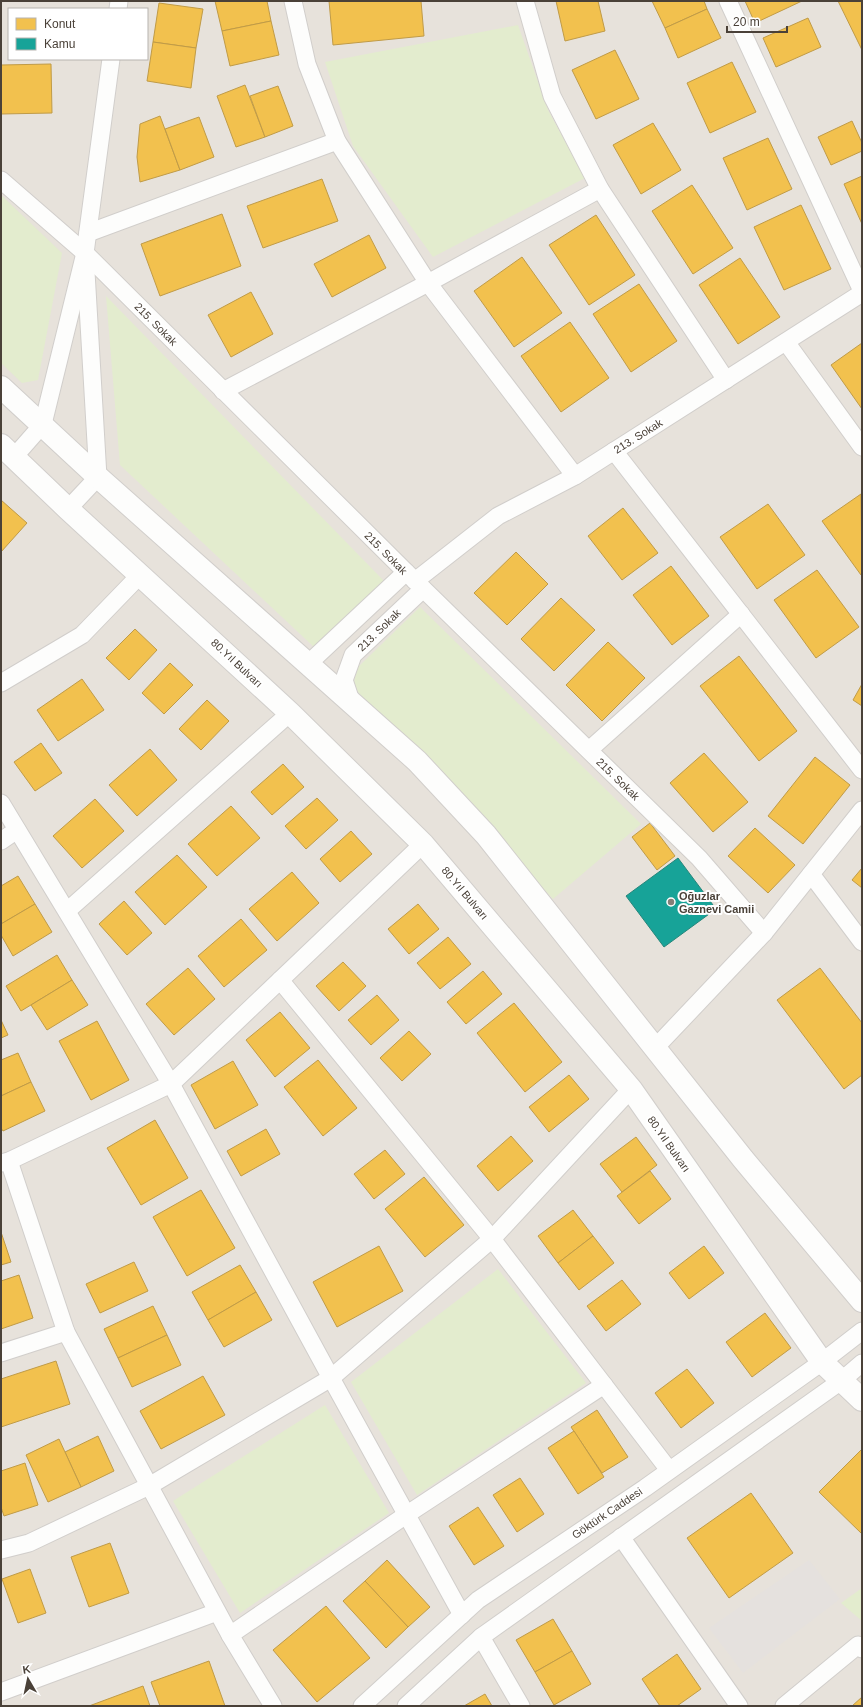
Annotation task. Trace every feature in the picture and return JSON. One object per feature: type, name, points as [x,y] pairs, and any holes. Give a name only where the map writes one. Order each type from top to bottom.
[{"type":"street","points":[[293,1],[307,64],[337,141],[428,283],[575,476]]},
{"type":"street","points":[[525,1],[552,96],[600,188],[726,380]]},
{"type":"street","points":[[728,1],[862,292]]},
{"type":"street","points":[[8,451],[43,424],[85,253],[111,60]]},
{"type":"street","points":[[88,233],[337,141]]},
{"type":"street","name":"215. Sokak","points":[[1,180],[85,253],[414,580],[699,858],[764,933]]},
{"type":"street","points":[[223,391],[428,283],[600,188]]},
{"type":"street","points":[[68,509],[98,477],[85,253]]},
{"type":"street","name":"213. Sokak","points":[[309,663],[498,516],[575,476],[614,452],[862,292]]},
{"type":"street","points":[[786,342],[862,447]]},
{"type":"street","points":[[1,387],[43,424],[98,477],[309,663],[417,761],[486,835],[743,1159],[862,1301]]},
{"type":"street","name":"80.Yıl Bulvarı","points":[[8,451],[68,509],[141,574],[290,713],[423,844],[631,1089],[822,1362],[862,1400]]},
{"type":"street","points":[[614,452],[862,770]]},
{"type":"street","points":[[1,683],[82,636],[141,574]]},
{"type":"street","name":"213. Sokak","points":[[351,701],[344,680],[353,655],[414,580]]},
{"type":"street","points":[[589,750],[741,614]]},
{"type":"street","points":[[67,912],[290,713]]},
{"type":"street","points":[[1,804],[171,1084],[330,1378],[462,1615]]},
{"type":"street","points":[[655,1048],[764,933],[862,810]]},
{"type":"street","points":[[1,841],[17,830]]},
{"type":"street","points":[[273,1706],[230,1635],[66,1332],[5,1162],[171,1084],[423,844]]},
{"type":"street","points":[[810,874],[862,942]]},
{"type":"street","points":[[280,980],[492,1239],[669,1470]]},
{"type":"street","points":[[1,1550],[29,1543],[149,1486],[330,1378],[492,1239],[631,1089]]},
{"type":"street","name":"Göktürk Caddesi","points":[[362,1706],[478,1600],[669,1470],[822,1362],[862,1331]]},
{"type":"street","points":[[1,1353],[66,1332]]},
{"type":"street","points":[[406,1706],[481,1636],[841,1381],[862,1363]]},
{"type":"street","points":[[230,1635],[406,1515],[604,1385]]},
{"type":"street","points":[[621,1537],[739,1706]]},
{"type":"street","points":[[1,1692],[218,1612]]},
{"type":"street","points":[[481,1636],[521,1706]]},
{"type":"street","points":[[784,1706],[858,1645],[862,1649]]},
{"type":"shaded area","points":[[1,1],[862,1],[862,1706],[1,1706]]},
{"type":"shaded area","points":[[809,1560],[840,1599],[743,1673],[709,1628]]},
{"type":"green space","points":[[518,25],[548,110],[585,178],[433,257],[353,146],[325,62]]},
{"type":"green space","points":[[1,195],[62,253],[38,380],[22,383],[1,363]]},
{"type":"green space","points":[[106,296],[384,581],[315,648],[120,465]]},
{"type":"green space","points":[[420,607],[641,824],[553,899],[353,687],[357,668]]},
{"type":"green space","points":[[498,1269],[586,1383],[417,1495],[351,1382]]},
{"type":"green space","points":[[325,1405],[389,1513],[240,1613],[173,1501]]},
{"type":"green space","points":[[862,1588],[862,1621],[841,1603]]},
{"type":"building: Konut","points":[[215,1],[267,1],[271,21],[222,31]]},
{"type":"building: Konut","points":[[329,1],[421,1],[424,36],[333,45]]},
{"type":"building: Konut","points":[[556,1],[598,1],[605,31],[565,41]]},
{"type":"building: Konut","points":[[652,1],[704,1],[707,9],[665,28]]},
{"type":"building: Konut","points":[[745,1],[802,1],[755,23]]},
{"type":"building: Konut","points":[[838,1],[862,1],[862,50]]},
{"type":"building: Konut","points":[[159,3],[203,9],[196,48],[153,42]]},
{"type":"building: Konut","points":[[707,9],[721,38],[678,58],[665,28]]},
{"type":"building: Konut","points":[[808,18],[821,47],[776,67],[763,38]]},
{"type":"building: Konut","points":[[271,21],[279,55],[230,66],[222,31]]},
{"type":"building: Konut","points":[[153,42],[196,48],[191,88],[147,81]]},
{"type":"building: Konut","points":[[615,50],[639,99],[596,119],[572,70]]},
{"type":"building: Konut","points":[[732,62],[756,112],[710,133],[687,83]]},
{"type":"building: Konut","points":[[51,64],[52,113],[1,114],[1,65]]},
{"type":"building: Konut","points":[[245,85],[265,137],[236,147],[217,96]]},
{"type":"building: Konut","points":[[278,86],[293,126],[265,137],[250,96]]},
{"type":"building: Konut","points":[[160,116],[180,170],[140,182],[137,157],[140,124]]},
{"type":"building: Konut","points":[[199,117],[214,157],[180,170],[165,129]]},
{"type":"building: Konut","points":[[852,121],[862,143],[862,151],[831,165],[818,137]]},
{"type":"building: Konut","points":[[653,123],[681,170],[641,194],[613,145]]},
{"type":"building: Konut","points":[[768,138],[792,189],[747,210],[723,158]]},
{"type":"building: Konut","points":[[862,176],[862,224],[844,184]]},
{"type":"building: Konut","points":[[322,179],[338,221],[263,248],[247,206]]},
{"type":"building: Konut","points":[[692,185],[733,248],[693,274],[652,211]]},
{"type":"building: Konut","points":[[801,205],[831,269],[784,290],[754,227]]},
{"type":"building: Konut","points":[[222,214],[241,266],[160,296],[141,244]]},
{"type":"building: Konut","points":[[596,215],[635,275],[589,305],[549,245]]},
{"type":"building: Konut","points":[[369,235],[386,268],[332,297],[314,264]]},
{"type":"building: Konut","points":[[522,257],[562,313],[514,347],[474,291]]},
{"type":"building: Konut","points":[[740,258],[780,317],[738,344],[699,285]]},
{"type":"building: Konut","points":[[639,284],[677,341],[631,372],[593,314]]},
{"type":"building: Konut","points":[[251,292],[273,334],[231,357],[208,315]]},
{"type":"building: Konut","points":[[570,322],[609,378],[561,412],[521,356]]},
{"type":"building: Konut","points":[[862,343],[862,409],[831,365]]},
{"type":"building: Konut","points":[[861,494],[862,574],[861,575],[822,521]]},
{"type":"building: Konut","points":[[1,500],[27,523],[1,552]]},
{"type":"building: Konut","points":[[768,504],[805,555],[757,589],[720,537]]},
{"type":"building: Konut","points":[[623,508],[658,553],[622,580],[588,536]]},
{"type":"building: Konut","points":[[516,552],[548,584],[507,625],[474,593]]},
{"type":"building: Konut","points":[[671,566],[709,616],[672,645],[633,595]]},
{"type":"building: Konut","points":[[817,570],[859,627],[816,658],[774,600]]},
{"type":"building: Konut","points":[[561,598],[595,630],[554,671],[521,639]]},
{"type":"building: Konut","points":[[135,629],[157,650],[129,680],[106,658]]},
{"type":"building: Konut","points":[[608,642],[645,678],[602,721],[566,685]]},
{"type":"building: Konut","points":[[739,656],[797,731],[759,761],[700,686]]},
{"type":"building: Konut","points":[[170,663],[193,685],[164,714],[142,693]]},
{"type":"building: Konut","points":[[82,679],[104,710],[58,741],[37,710]]},
{"type":"building: Konut","points":[[862,684],[862,706],[853,700]]},
{"type":"building: Konut","points":[[207,700],[229,721],[201,750],[179,729]]},
{"type":"building: Konut","points":[[41,743],[62,773],[35,791],[14,762]]},
{"type":"building: Konut","points":[[150,749],[177,780],[137,816],[109,785]]},
{"type":"building: Konut","points":[[704,753],[748,802],[713,832],[670,783]]},
{"type":"building: Konut","points":[[815,757],[850,785],[803,844],[768,816]]},
{"type":"building: Konut","points":[[283,764],[304,787],[272,815],[251,792]]},
{"type":"building: Konut","points":[[317,798],[338,820],[306,849],[285,826]]},
{"type":"building: Konut","points":[[95,799],[124,831],[82,868],[53,836]]},
{"type":"building: Konut","points":[[231,806],[260,838],[217,876],[188,844]]},
{"type":"building: Konut","points":[[650,823],[675,856],[657,870],[632,837]]},
{"type":"building: Konut","points":[[755,828],[795,865],[768,893],[728,856]]},
{"type":"building: Konut","points":[[351,831],[372,854],[340,882],[320,859]]},
{"type":"building: Konut","points":[[177,855],[207,887],[165,925],[135,892]]},
{"type":"building: Konut","points":[[862,868],[862,888],[852,880]]},
{"type":"building: Konut","points":[[292,872],[319,903],[277,941],[249,909]]},
{"type":"building: Konut","points":[[18,876],[35,904],[1,924],[1,886]]},
{"type":"building: Konut","points":[[124,901],[152,933],[127,955],[99,924]]},
{"type":"building: Konut","points":[[35,904],[52,932],[13,956],[1,935],[1,924]]},
{"type":"building: Konut","points":[[418,904],[439,929],[409,954],[388,929]]},
{"type":"building: Konut","points":[[241,919],[267,950],[224,987],[198,956]]},
{"type":"building: Konut","points":[[448,937],[471,964],[440,989],[417,963]]},
{"type":"building: Konut","points":[[57,955],[72,980],[21,1011],[6,986]]},
{"type":"building: Konut","points":[[343,962],[366,986],[339,1011],[316,986]]},
{"type":"building: Konut","points":[[188,968],[215,999],[174,1035],[146,1004]]},
{"type":"building: Konut","points":[[820,968],[862,1023],[862,1075],[844,1089],[777,1000]]},
{"type":"building: Konut","points":[[483,971],[502,994],[466,1024],[447,1002]]},
{"type":"building: Konut","points":[[72,980],[88,1005],[47,1030],[31,1005]]},
{"type":"building: Konut","points":[[377,995],[399,1020],[371,1045],[348,1020]]},
{"type":"building: Konut","points":[[514,1003],[562,1062],[525,1092],[477,1033]]},
{"type":"building: Konut","points":[[280,1012],[310,1048],[275,1077],[246,1040]]},
{"type":"building: Konut","points":[[1,1020],[8,1035],[1,1038]]},
{"type":"building: Konut","points":[[97,1021],[129,1080],[91,1100],[59,1041]]},
{"type":"building: Konut","points":[[409,1031],[431,1054],[402,1081],[380,1058]]},
{"type":"building: Konut","points":[[18,1053],[31,1082],[1,1096],[1,1060]]},
{"type":"building: Konut","points":[[318,1060],[357,1108],[323,1136],[284,1087]]},
{"type":"building: Konut","points":[[233,1061],[258,1105],[215,1129],[191,1085]]},
{"type":"building: Konut","points":[[569,1075],[589,1099],[549,1132],[529,1107]]},
{"type":"building: Konut","points":[[31,1082],[45,1111],[3,1131],[1,1128],[1,1096]]},
{"type":"building: Konut","points":[[155,1120],[188,1178],[141,1205],[107,1148]]},
{"type":"building: Konut","points":[[266,1129],[280,1154],[241,1176],[227,1151]]},
{"type":"building: Konut","points":[[511,1136],[533,1161],[498,1191],[477,1166]]},
{"type":"building: Konut","points":[[636,1137],[657,1165],[622,1192],[600,1164]]},
{"type":"building: Konut","points":[[385,1150],[405,1174],[374,1199],[354,1174]]},
{"type":"building: Konut","points":[[650,1171],[671,1199],[639,1224],[617,1196]]},
{"type":"building: Konut","points":[[424,1177],[464,1225],[425,1257],[385,1209]]},
{"type":"building: Konut","points":[[201,1190],[235,1248],[187,1276],[153,1217]]},
{"type":"building: Konut","points":[[573,1210],[593,1236],[558,1263],[538,1236]]},
{"type":"building: Konut","points":[[1,1232],[11,1262],[1,1265]]},
{"type":"building: Konut","points":[[593,1236],[614,1263],[579,1290],[558,1263]]},
{"type":"building: Konut","points":[[379,1246],[403,1291],[337,1327],[313,1282]]},
{"type":"building: Konut","points":[[704,1246],[724,1273],[689,1299],[669,1273]]},
{"type":"building: Konut","points":[[134,1262],[148,1291],[100,1313],[86,1284]]},
{"type":"building: Konut","points":[[240,1265],[256,1292],[208,1320],[192,1292]]},
{"type":"building: Konut","points":[[19,1275],[33,1318],[1,1329],[1,1281]]},
{"type":"building: Konut","points":[[622,1280],[641,1304],[606,1331],[587,1306]]},
{"type":"building: Konut","points":[[256,1292],[272,1320],[224,1347],[208,1320]]},
{"type":"building: Konut","points":[[153,1306],[167,1335],[118,1358],[104,1329]]},
{"type":"building: Konut","points":[[765,1313],[791,1348],[752,1377],[726,1342]]},
{"type":"building: Konut","points":[[167,1335],[181,1365],[132,1387],[118,1358]]},
{"type":"building: Konut","points":[[56,1361],[70,1404],[1,1427],[1,1379]]},
{"type":"building: Konut","points":[[687,1369],[714,1403],[681,1428],[655,1393]]},
{"type":"building: Konut","points":[[203,1376],[225,1415],[161,1449],[140,1411]]},
{"type":"building: Konut","points":[[597,1410],[628,1457],[602,1473],[571,1427]]},
{"type":"building: Konut","points":[[574,1431],[604,1477],[578,1494],[548,1448]]},
{"type":"building: Konut","points":[[98,1436],[114,1471],[81,1487],[65,1452]]},
{"type":"building: Konut","points":[[59,1439],[81,1487],[48,1502],[26,1455]]},
{"type":"building: Konut","points":[[862,1449],[862,1534],[819,1492]]},
{"type":"building: Konut","points":[[25,1463],[38,1505],[4,1516],[1,1507],[1,1471]]},
{"type":"building: Konut","points":[[520,1478],[544,1514],[517,1532],[493,1495]]},
{"type":"building: Konut","points":[[751,1493],[793,1553],[729,1598],[687,1538]]},
{"type":"building: Konut","points":[[478,1507],[504,1546],[474,1565],[449,1526]]},
{"type":"building: Konut","points":[[110,1543],[129,1593],[89,1607],[71,1557]]},
{"type":"building: Konut","points":[[387,1560],[430,1607],[408,1627],[365,1581]]},
{"type":"building: Konut","points":[[30,1569],[46,1613],[18,1623],[2,1579]]},
{"type":"building: Konut","points":[[365,1581],[408,1627],[386,1648],[343,1601]]},
{"type":"building: Konut","points":[[326,1606],[370,1658],[317,1702],[273,1650]]},
{"type":"building: Konut","points":[[553,1619],[572,1651],[535,1672],[516,1640]]},
{"type":"building: Konut","points":[[572,1651],[591,1684],[554,1705],[535,1672]]},
{"type":"building: Konut","points":[[677,1654],[701,1689],[677,1706],[660,1706],[642,1679]]},
{"type":"building: Konut","points":[[209,1661],[225,1706],[160,1706],[151,1682]]},
{"type":"building: Konut","points":[[143,1686],[150,1706],[89,1706]]},
{"type":"building: Konut","points":[[485,1694],[492,1706],[464,1706]]},
{"type":"building: Konut","points":[[862,1697],[862,1706],[852,1706]]},
{"type":"building: Kamu","name":"Oğuzlar Gaznevi Camii","points":[[678,858],[716,909],[664,947],[626,896]]},
{"type":"place","name":"Oğuzlar Gaznevi Camii","points":[[671,902]]}]
